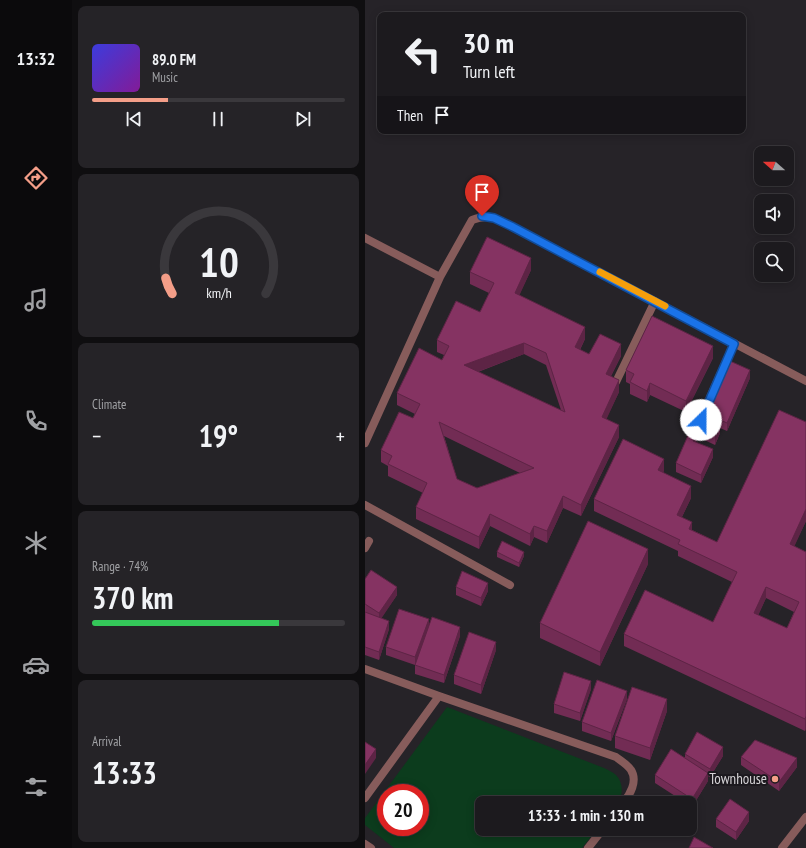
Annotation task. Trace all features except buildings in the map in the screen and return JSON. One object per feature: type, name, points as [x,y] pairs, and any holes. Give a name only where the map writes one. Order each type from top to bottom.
[{"type":"street","points":[[365,443],[440,277],[472,220],[482,216],[494,218],[513,227],[806,381]]},
{"type":"street","points":[[365,238],[440,277]]},
{"type":"street","points":[[616,382],[655,301]]},
{"type":"street","points":[[701,420],[734,344]]},
{"type":"street","points":[[365,505],[510,585]]},
{"type":"street","points":[[365,668],[439,696],[616,757],[631,770],[633,780],[631,794],[629,796]]},
{"type":"street","points":[[365,798],[439,696]]},
{"type":"street","points":[[783,848],[806,817]]},
{"type":"street","points":[[588,848],[597,836]]},
{"type":"street","points":[[365,844],[371,848]]},
{"type":"green space","points":[[447,707],[604,768],[616,775],[620,781],[622,789],[621,796],[475,796],[475,836],[591,836],[582,848],[394,848],[379,836],[429,836],[429,784],[390,784]]},
{"type":"green space","points":[[377,802],[377,835],[365,825],[365,818]]},
{"type":"slow traffic","points":[[600,272],[665,306]]},
{"type":"place","name":"Townhouse","points":[[775,779]]},
{"type":"route","points":[[482,216],[494,218],[513,227],[734,344],[701,420]]}]
